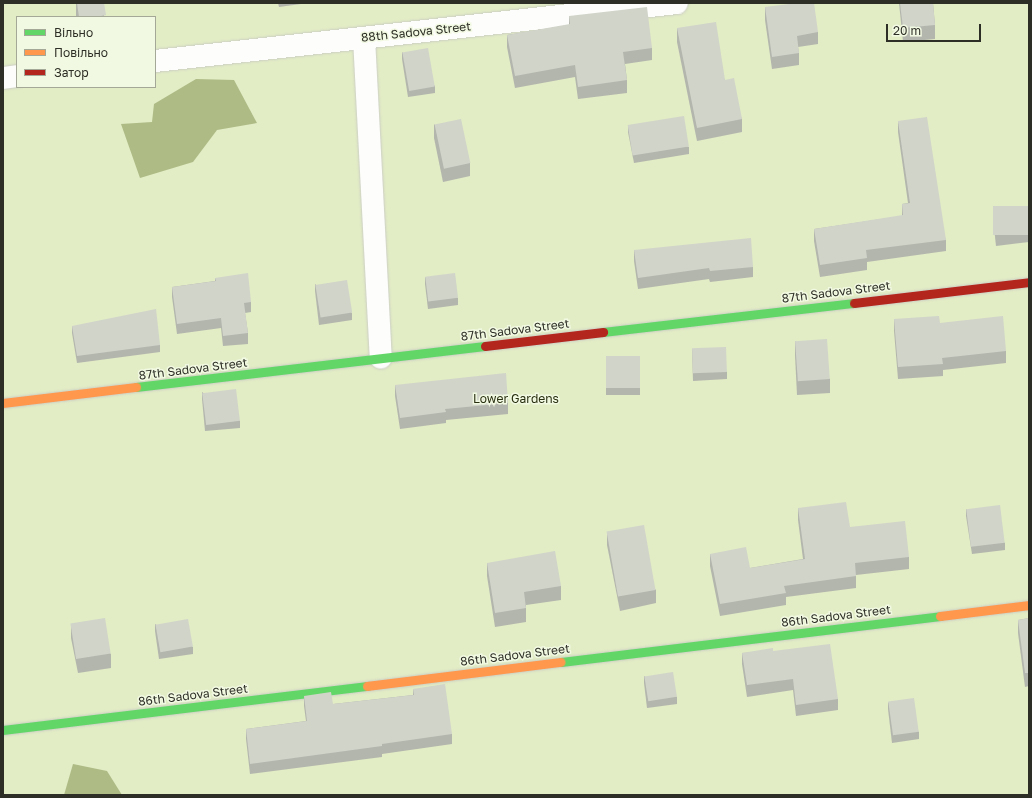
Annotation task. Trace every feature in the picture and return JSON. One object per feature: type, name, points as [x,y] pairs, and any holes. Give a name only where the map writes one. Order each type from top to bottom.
[{"type":"street","name":"88th Sadova Street","points":[[156,61],[677,3]]},
{"type":"street","points":[[364,38],[381,358]]},
{"type":"street","points":[[3,78],[16,76]]},
{"type":"street","name":"87th Sadova Street","points":[[3,403],[1029,282]]},
{"type":"street","name":"86th Sadova Street","points":[[3,730],[1029,605]]},
{"type":"green space","name":"Lower Gardens","points":[[3,3],[1029,3],[1029,795],[3,795]]},
{"type":"shaded area","points":[[196,79],[234,80],[257,123],[217,130],[193,162],[140,178],[121,124],[152,122],[154,104]]},
{"type":"shaded area","points":[[73,764],[107,771],[122,795],[64,795]]},
{"type":"building","points":[[77,3],[104,3],[106,15],[79,16]]},
{"type":"building","points":[[797,3],[814,3],[818,32],[797,36],[799,53],[772,57],[765,7]]},
{"type":"building","points":[[900,3],[933,3],[935,25],[903,28]]},
{"type":"building","points":[[647,7],[652,48],[623,52],[627,80],[578,87],[575,65],[515,76],[507,35],[570,24],[569,16]]},
{"type":"building","points":[[716,22],[725,80],[734,78],[742,119],[697,128],[677,28]]},
{"type":"building","points":[[428,48],[435,86],[409,91],[402,53]]},
{"type":"building","points":[[684,116],[689,147],[633,156],[628,125]]},
{"type":"building","points":[[927,117],[946,240],[866,250],[867,258],[820,265],[814,229],[903,215],[902,204],[910,203],[898,121]]},
{"type":"building","points":[[461,119],[470,163],[444,169],[435,125]]},
{"type":"building","points":[[993,206],[1029,206],[1029,235],[993,235]]},
{"type":"building","points":[[751,238],[753,267],[710,271],[709,268],[638,278],[634,250]]},
{"type":"building","points":[[248,273],[251,302],[244,303],[248,333],[223,336],[221,318],[177,324],[172,287],[216,281],[215,278]]},
{"type":"building","points":[[455,273],[458,298],[428,301],[425,277]]},
{"type":"building","points":[[347,280],[352,313],[321,318],[315,285]]},
{"type":"building","points":[[156,309],[160,345],[77,356],[72,326]]},
{"type":"building","points":[[939,316],[940,323],[1003,316],[1006,351],[942,358],[943,364],[898,367],[894,319]]},
{"type":"building","points":[[827,339],[830,379],[798,381],[795,341]]},
{"type":"building","points":[[726,347],[727,372],[693,373],[692,348]]},
{"type":"building","points":[[606,356],[640,356],[640,388],[606,388]]},
{"type":"building","points":[[506,373],[508,403],[445,409],[446,412],[400,418],[395,385]]},
{"type":"building","points":[[236,389],[240,421],[206,425],[202,393]]},
{"type":"building","points":[[846,502],[850,527],[905,521],[909,557],[855,563],[856,576],[784,586],[786,593],[720,604],[710,554],[746,547],[750,568],[805,559],[798,508]]},
{"type":"building","points":[[1000,505],[1005,543],[971,547],[966,509]]},
{"type":"building","points":[[644,525],[655,590],[618,597],[607,532]]},
{"type":"building","points":[[555,551],[561,586],[524,592],[526,608],[495,613],[487,563]]},
{"type":"building","points":[[105,618],[111,654],[76,659],[70,623]]},
{"type":"building","points":[[1029,618],[1029,673],[1025,673],[1018,620]]},
{"type":"building","points":[[188,619],[193,647],[160,652],[156,625]]},
{"type":"building","points":[[830,644],[838,699],[796,705],[793,679],[747,685],[742,653],[773,648],[773,651]]},
{"type":"building","points":[[673,672],[677,697],[648,701],[644,677]]},
{"type":"building","points":[[445,684],[452,734],[382,744],[382,746],[250,764],[246,729],[307,721],[304,696],[331,692],[333,704],[414,695],[413,689]]},
{"type":"building","points":[[914,698],[919,732],[893,735],[888,702]]},
{"type":"traffic: fast","points":[[603,332],[854,303]]},
{"type":"traffic: fast","points":[[136,387],[485,346]]},
{"type":"traffic: fast","points":[[561,662],[940,616]]},
{"type":"traffic: fast","points":[[3,730],[367,686]]},
{"type":"traffic: slow","points":[[3,403],[136,387]]},
{"type":"traffic: slow","points":[[940,616],[1029,605]]},
{"type":"traffic: slow","points":[[367,686],[561,662]]},
{"type":"traffic: jam","points":[[854,303],[1029,282]]},
{"type":"traffic: jam","points":[[485,346],[603,332]]}]
